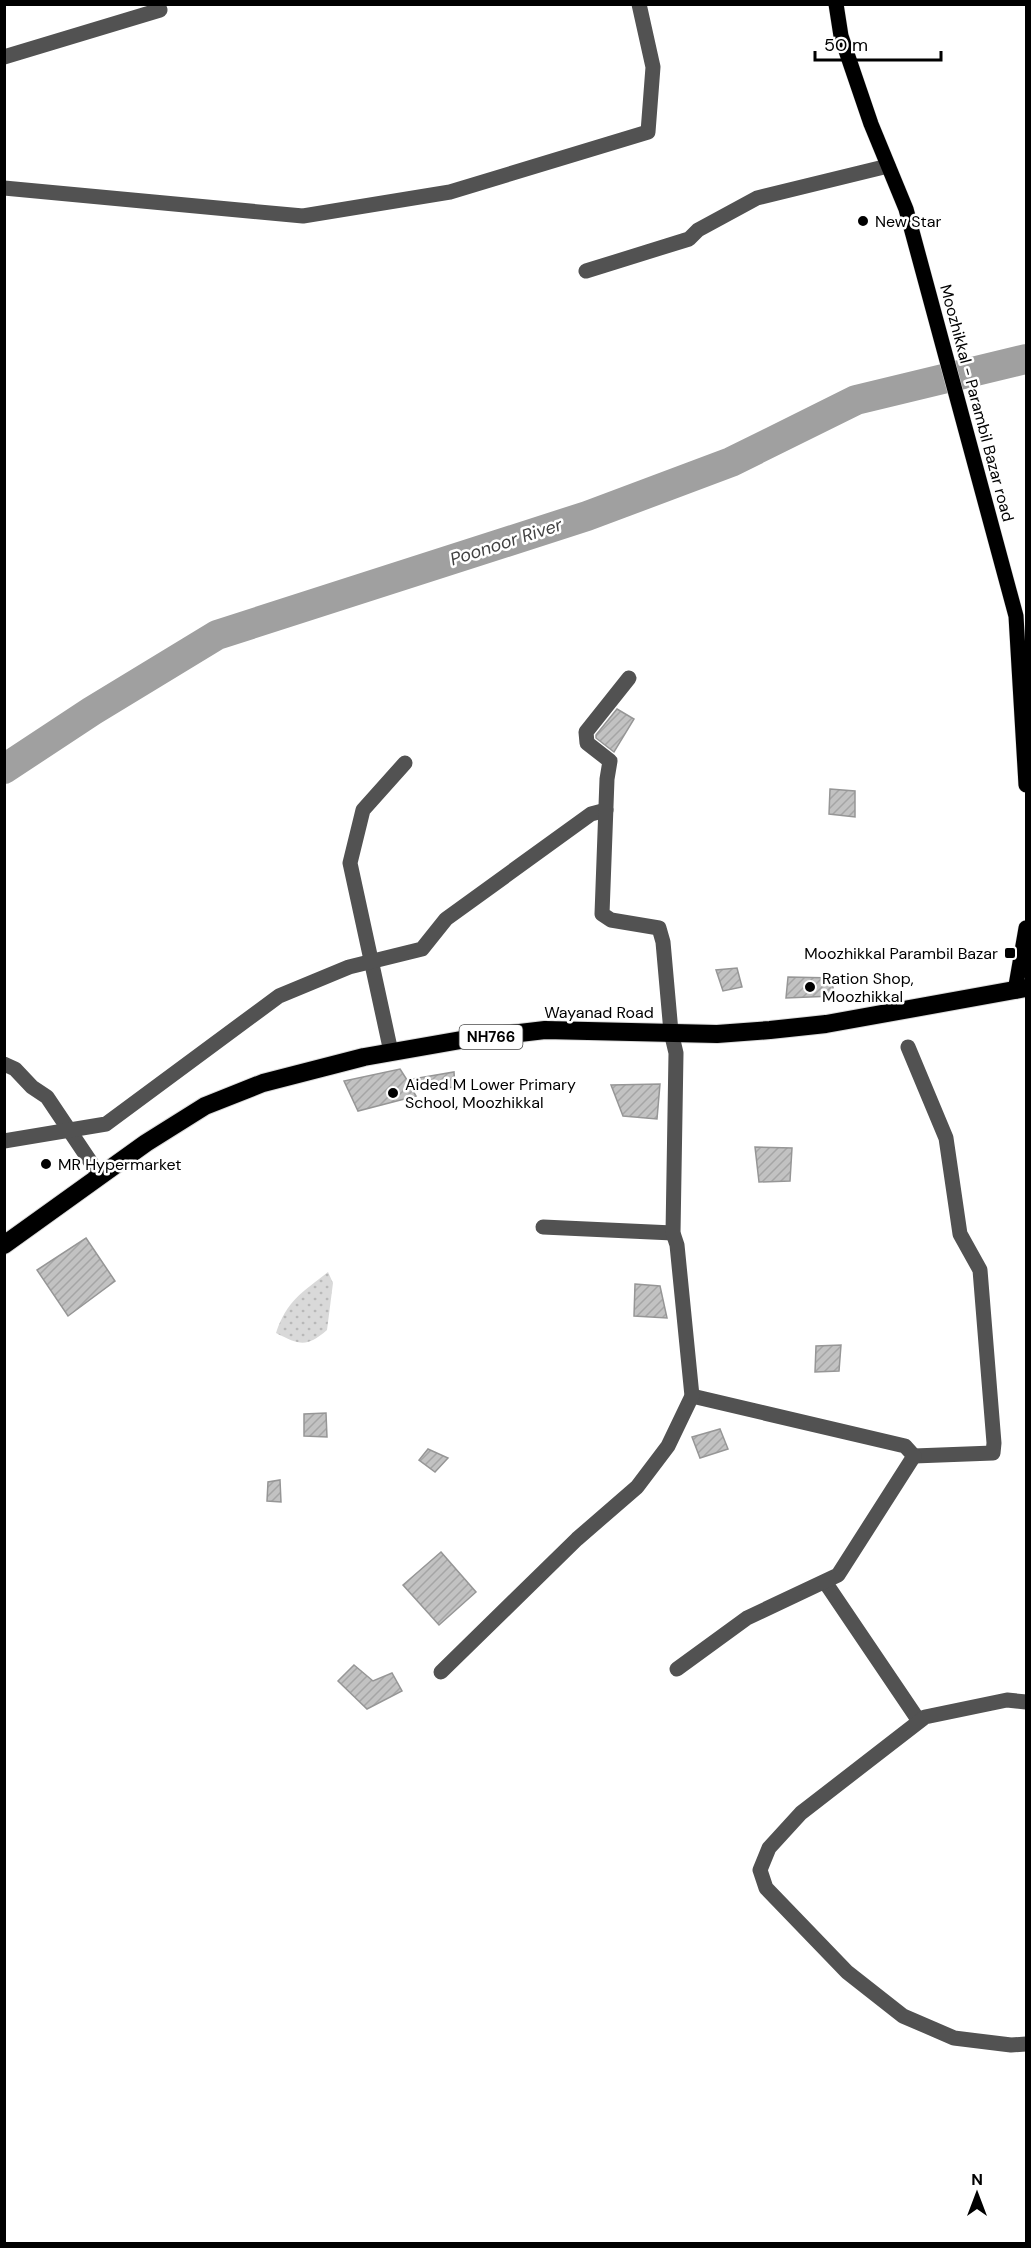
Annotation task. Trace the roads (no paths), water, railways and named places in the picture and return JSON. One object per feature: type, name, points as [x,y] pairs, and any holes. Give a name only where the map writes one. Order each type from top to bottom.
[{"type":"highway","name":"Wayanad Road","points":[[4,1245],[146,1143],[205,1106],[263,1083],[364,1057],[461,1040],[544,1030],[717,1034],[826,1024],[1021,989]]},
{"type":"main road","name":"Moozhikkal - Parambil Bazar road","points":[[836,4],[841,36],[870,124],[906,209],[1016,616],[1026,785]]},
{"type":"main road","points":[[1021,989],[1026,928]]},
{"type":"street","points":[[4,46],[5,57],[160,10],[158,4]]},
{"type":"street","points":[[4,188],[303,216],[450,192],[648,132],[653,67],[639,4]]},
{"type":"street","points":[[586,272],[689,239],[698,230],[757,198],[888,166]]},
{"type":"street","points":[[441,1672],[576,1539],[637,1487],[668,1446],[692,1396],[677,1245],[673,1233],[676,1053],[671,1032],[663,942],[659,928],[611,920],[602,914],[610,761],[587,743],[586,732],[629,678]]},
{"type":"street","points":[[391,1052],[373,960],[350,863],[363,810],[405,763]]},
{"type":"street","points":[[4,1141],[106,1124],[279,996],[349,967],[422,949],[446,919],[591,814],[606,810]]},
{"type":"street","points":[[908,1047],[946,1138],[960,1234],[980,1270],[994,1443],[993,1453],[914,1456]]},
{"type":"street","points":[[4,1064],[15,1069],[32,1087],[47,1097],[100,1176]]},
{"type":"street","points":[[543,1227],[673,1233]]},
{"type":"street","points":[[692,1396],[905,1446],[914,1456]]},
{"type":"street","points":[[677,1670],[747,1618],[838,1575],[914,1456]]},
{"type":"street","points":[[825,1582],[919,1721]]},
{"type":"street","points":[[1026,1702],[1007,1700],[925,1717],[801,1813],[769,1848],[760,1870],[766,1888],[847,1972],[903,2016],[954,2038],[1011,2046],[1026,2044]]},
{"type":"waterway","name":"Poonoor River","points":[[4,769],[92,711],[217,635],[587,516],[731,462],[856,400],[1026,359]]},
{"type":"place","name":"New Star","points":[[863,221]]},
{"type":"place","name":"Moozhikkal Parambil Bazar","points":[[1010,953]]},
{"type":"place","name":"Ration Shop, Moozhikkal","points":[[810,987]]},
{"type":"place","name":"Aided M Lower Primary School, Moozhikkal","points":[[393,1093]]},
{"type":"place","name":"MR Hypermarket","points":[[46,1164]]}]
